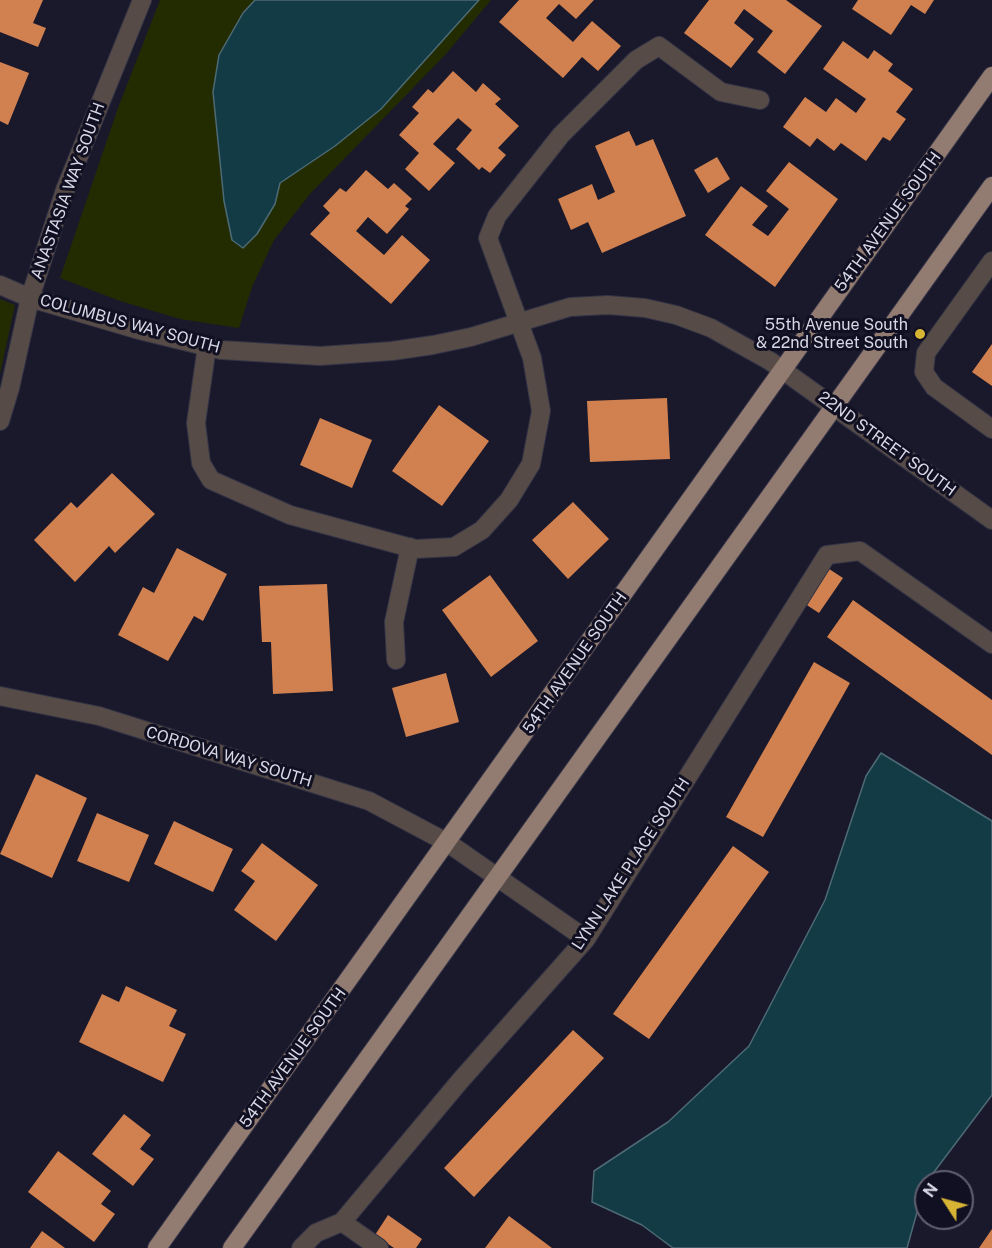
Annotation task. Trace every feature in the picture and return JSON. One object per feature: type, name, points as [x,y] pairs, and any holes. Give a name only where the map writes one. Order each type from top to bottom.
[{"type":"main road","name":"54TH AVENUE SOUTH","points":[[157,1248],[448,843],[992,76]]},
{"type":"main road","points":[[232,1248],[499,877],[833,405],[992,186]]},
{"type":"street","name":"ANASTASIA WAY SOUTH","points":[[0,421],[10,388],[30,298],[65,190],[142,0]]},
{"type":"street","points":[[207,346],[196,423],[201,463],[211,480],[290,515],[410,547],[454,547],[482,530],[509,500],[531,464],[541,411],[532,358],[488,238],[497,216],[561,135],[636,60],[659,46],[721,92],[760,100]]},
{"type":"street","points":[[992,261],[926,352],[924,372],[934,387],[992,429]]},
{"type":"street","name":"COLUMBUS WAY SOUTH","points":[[0,285],[30,298],[221,350],[320,356],[392,351],[471,337],[570,307],[608,305],[645,308],[676,315],[711,328],[782,369]]},
{"type":"street","name":"22ND STREET SOUTH","points":[[782,369],[992,520]]},
{"type":"street","points":[[396,660],[394,622],[410,547]]},
{"type":"street","name":"LYNN LAKE PLACE SOUTH","points":[[301,1248],[316,1233],[342,1222],[460,1081],[586,939],[827,555],[860,551],[992,644]]},
{"type":"street","name":"CORDOVA WAY SOUTH","points":[[0,696],[99,716],[369,801],[448,843],[586,939]]},
{"type":"street","points":[[342,1222],[379,1248]]},
{"type":"green space","points":[[160,0],[491,0],[445,55],[310,194],[274,240],[252,287],[239,328],[180,319],[120,301],[60,278],[118,108]]},
{"type":"green space","points":[[0,299],[15,305],[0,374]]},
{"type":"shaded area","points":[[255,0],[479,0],[381,109],[335,146],[280,183],[275,204],[257,234],[243,248],[232,240],[224,201],[213,92],[219,55],[243,13]]},
{"type":"shaded area","points":[[881,753],[992,821],[992,1095],[936,1170],[914,1170],[914,1223],[907,1248],[673,1248],[642,1225],[592,1202],[594,1171],[668,1122],[749,1046],[825,900],[866,776]]},
{"type":"building","points":[[0,0],[43,0],[33,23],[46,28],[38,47],[0,32]]},
{"type":"building","points":[[519,0],[594,0],[576,19],[559,4],[546,18],[573,42],[592,21],[621,46],[598,71],[582,57],[563,78],[499,22]]},
{"type":"building","points":[[709,0],[786,0],[822,26],[785,74],[757,52],[773,31],[744,9],[734,23],[754,39],[731,68],[684,33]]},
{"type":"building","points":[[858,0],[934,0],[925,14],[911,5],[891,35],[852,9]]},
{"type":"building","points":[[843,41],[868,59],[874,50],[893,64],[888,71],[913,89],[896,112],[906,119],[890,141],[883,137],[866,161],[841,143],[834,151],[817,138],[810,147],[783,127],[805,97],[826,112],[836,98],[856,113],[866,99],[823,69]]},
{"type":"building","points":[[0,62],[29,73],[8,125],[0,121]]},
{"type":"building","points":[[453,71],[476,92],[483,83],[501,99],[495,104],[519,126],[498,148],[506,155],[490,173],[482,167],[479,170],[456,149],[472,130],[458,118],[433,144],[455,163],[429,191],[405,169],[419,153],[399,135],[419,113],[412,107],[428,89],[433,93]]},
{"type":"building","points":[[629,131],[636,146],[653,139],[686,216],[602,253],[588,222],[571,230],[558,199],[592,184],[598,200],[615,192],[595,146]]},
{"type":"building","points":[[717,157],[730,179],[708,193],[694,170]]},
{"type":"building","points":[[789,162],[838,199],[775,287],[705,235],[741,186],[768,206],[752,225],[768,236],[789,209],[766,191]]},
{"type":"building","points":[[366,170],[388,189],[394,183],[412,199],[405,206],[409,209],[387,234],[368,217],[356,231],[384,255],[402,235],[430,260],[391,304],[310,234],[330,213],[323,206],[340,188],[346,192]]},
{"type":"building","points":[[992,344],[992,386],[972,372]]},
{"type":"building","points":[[667,398],[670,459],[590,462],[587,401]]},
{"type":"building","points":[[439,405],[489,441],[442,506],[392,471]]},
{"type":"building","points":[[320,418],[372,440],[352,488],[300,465]]},
{"type":"building","points":[[112,473],[155,514],[115,553],[109,546],[75,582],[34,540],[71,502],[77,508]]},
{"type":"building","points":[[573,502],[609,539],[568,579],[532,540]]},
{"type":"building","points":[[177,548],[227,574],[203,621],[194,616],[168,661],[118,635],[143,587],[154,593]]},
{"type":"building","points":[[823,565],[843,578],[819,613],[799,600]]},
{"type":"building","points":[[490,575],[538,641],[491,677],[442,610]]},
{"type":"building","points":[[327,584],[333,691],[273,694],[271,642],[262,642],[259,586]]},
{"type":"building","points":[[853,600],[992,700],[992,755],[827,637]]},
{"type":"building","points":[[814,662],[850,683],[763,837],[726,817]]},
{"type":"building","points":[[446,673],[459,722],[406,737],[392,688]]},
{"type":"building","points":[[36,774],[87,798],[52,878],[0,854]]},
{"type":"building","points":[[97,813],[149,835],[129,882],[77,861]]},
{"type":"building","points":[[174,821],[233,849],[213,892],[154,864]]},
{"type":"building","points":[[262,843],[318,885],[276,941],[234,910],[255,881],[241,871]]},
{"type":"building","points":[[733,846],[769,872],[649,1039],[613,1014]]},
{"type":"building","points":[[126,986],[177,1010],[169,1026],[186,1034],[163,1082],[79,1042],[102,994],[119,1002]]},
{"type":"building","points":[[573,1030],[604,1058],[474,1197],[444,1168]]},
{"type":"building","points":[[124,1114],[151,1135],[140,1149],[154,1159],[133,1186],[92,1154]]},
{"type":"building","points":[[58,1151],[111,1191],[101,1204],[115,1214],[94,1242],[28,1192]]},
{"type":"building","points":[[388,1215],[422,1239],[416,1248],[394,1248],[375,1235]]},
{"type":"building","points":[[509,1216],[552,1248],[485,1248]]},
{"type":"building","points":[[992,1229],[992,1248],[979,1248]]},
{"type":"building","points":[[42,1231],[65,1248],[30,1248]]},
{"type":"place","name":"55th Avenue South & 22nd Street South","points":[[920,334]]}]
